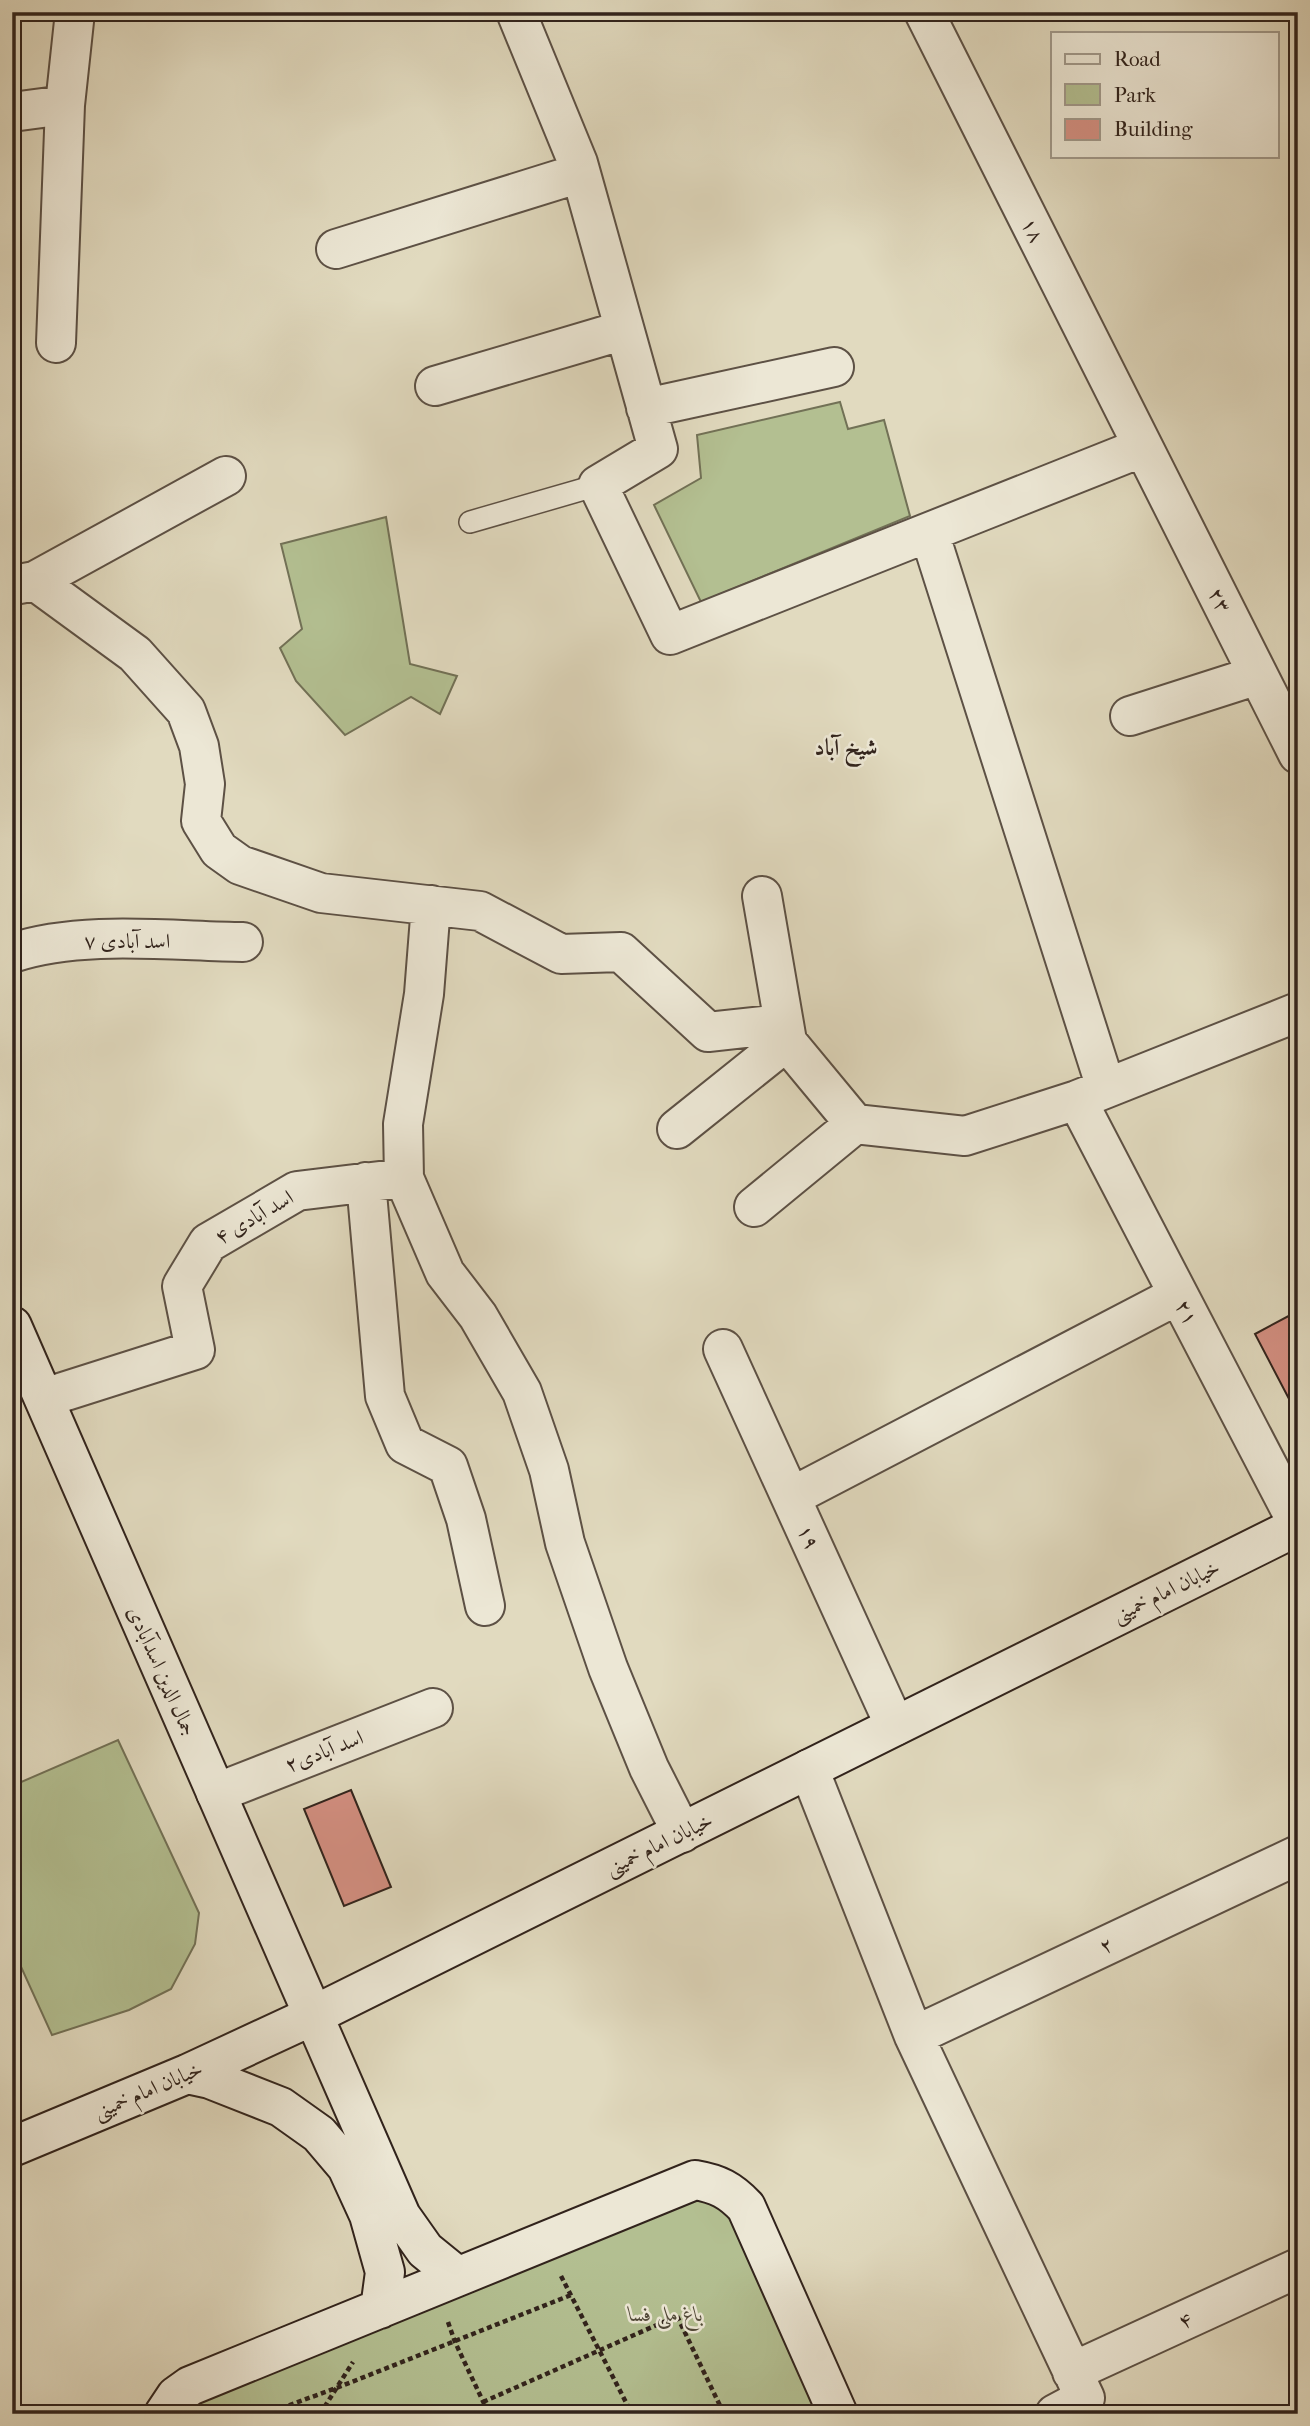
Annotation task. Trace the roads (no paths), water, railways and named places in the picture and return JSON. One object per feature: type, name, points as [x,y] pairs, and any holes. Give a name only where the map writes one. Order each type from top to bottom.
[{"type":"street","points":[[56,343],[65,105],[75,12]]},
{"type":"street","points":[[516,12],[580,173],[658,449],[598,485],[670,635],[1143,447]]},
{"type":"street","name":"۱۸","points":[[924,12],[1143,447]]},
{"type":"street","points":[[12,112],[65,105]]},
{"type":"street","points":[[336,249],[580,173]]},
{"type":"street","points":[[435,386],[624,330]]},
{"type":"street","points":[[646,408],[834,367]]},
{"type":"street","name":"۲۳","points":[[1143,447],[1298,754]]},
{"type":"street","points":[[226,476],[24,583],[135,654],[186,711],[199,746],[205,784],[201,821],[219,850],[240,865],[321,893],[480,911],[561,954],[621,952],[708,1032],[773,1025],[855,1124],[965,1136],[1091,1094],[1298,1012]]},
{"type":"street","name":"۲۱","points":[[929,532],[1091,1094],[1178,1294],[1298,1525]]},
{"type":"street","points":[[1130,716],[1258,675]]},
{"type":"street","points":[[762,896],[787,1041]]},
{"type":"street","points":[[431,905],[424,994],[403,1124],[404,1178],[445,1273],[478,1316],[522,1392],[549,1470],[565,1543],[608,1668],[649,1768],[682,1833]]},
{"type":"street","name":"اسد آبادی ۷","points":[[12,953],[40,944],[96,940],[243,942]]},
{"type":"street","points":[[677,1129],[787,1041]]},
{"type":"street","points":[[754,1207],[855,1124]]},
{"type":"street","name":"اسد آبادی ۴","points":[[30,1386],[195,1350],[182,1286],[208,1242],[297,1191],[404,1178]]},
{"type":"street","points":[[366,1182],[385,1396],[405,1444],[448,1466],[466,1519],[485,1605]]},
{"type":"street","points":[[791,1497],[1178,1294]]},
{"type":"street","name":"جمال الدین اسدآبادی","points":[[12,1326],[30,1386],[216,1793],[401,2216],[446,2280]]},
{"type":"street","name":"۱۹","points":[[723,1349],[895,1726]]},
{"type":"street","name":"خیابان امام خمینی","points":[[12,2147],[187,2074],[312,2016],[1298,1525]]},
{"type":"street","name":"اسد آبادی۲","points":[[216,1793],[433,1708]]},
{"type":"street","points":[[809,1769],[914,2036],[1085,2398],[1055,2414]]},
{"type":"street","name":"۲","points":[[914,2036],[1298,1855]]},
{"type":"street","points":[[187,2074],[221,2083],[281,2107],[319,2134],[347,2167],[369,2215],[385,2272],[380,2309]]},
{"type":"street","points":[[164,2414],[176,2396],[190,2386],[695,2180],[715,2183],[733,2193],[746,2207],[838,2414]]},
{"type":"street","name":"۴","points":[[1072,2372],[1298,2268]]},
{"type":"lane","points":[[470,522],[598,485]]},
{"type":"district","name":"شیخ آباد","points":[[846,747]]},
{"type":"park label","name":"باغ ملی فسا","points":[[666,2314]]}]
